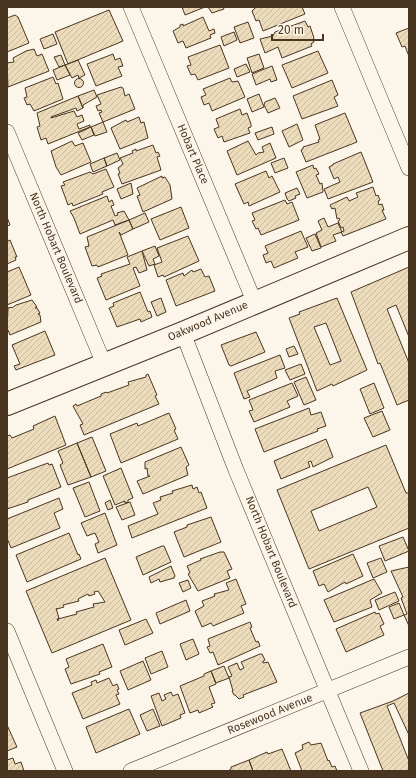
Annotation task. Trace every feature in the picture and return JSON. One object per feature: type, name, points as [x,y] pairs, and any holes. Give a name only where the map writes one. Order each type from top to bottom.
[{"type":"street","name":"Hobart Place","points":[[131,7],[254,301]]},
{"type":"street","points":[[342,7],[409,168]]},
{"type":"street","name":"North Hobart Boulevard","points":[[7,132],[104,364]]},
{"type":"street","name":"Oakwood Avenue","points":[[7,404],[183,333],[254,301],[409,238]]},
{"type":"street","name":"North Hobart Boulevard","points":[[183,333],[236,470],[361,771]]},
{"type":"street","points":[[7,631],[65,771]]},
{"type":"street","name":"Rosewood Avenue","points":[[131,771],[409,657]]},
{"type":"building","points":[[182,7],[205,7],[185,15]]},
{"type":"building","points":[[208,7],[223,7],[224,9],[212,13]]},
{"type":"building","points":[[256,7],[302,7],[305,14],[263,31],[259,20],[256,21],[252,11]]},
{"type":"building","points":[[109,10],[123,41],[68,64],[55,32]]},
{"type":"building","points":[[15,15],[18,17],[29,43],[7,52],[7,18]]},
{"type":"building","points":[[203,17],[209,31],[214,29],[215,33],[210,35],[211,38],[186,48],[183,41],[178,43],[173,31],[180,27],[180,25],[183,24],[183,26]]},
{"type":"building","points":[[305,21],[308,27],[310,26],[314,38],[314,42],[311,44],[312,46],[282,58],[278,47],[265,53],[260,39],[273,36],[275,32]]},
{"type":"building","points":[[248,22],[254,38],[240,43],[234,27]]},
{"type":"building","points":[[409,28],[408,54],[405,46],[402,47],[396,33]]},
{"type":"building","points":[[234,32],[237,40],[224,46],[221,37]]},
{"type":"building","points":[[53,34],[57,44],[44,49],[40,39]]},
{"type":"building","points":[[220,45],[229,68],[198,80],[195,74],[191,75],[187,66],[191,65],[188,57]]},
{"type":"building","points":[[34,49],[37,56],[42,54],[49,71],[8,87],[7,63],[14,62],[13,58],[26,51]]},
{"type":"building","points":[[318,51],[328,73],[292,88],[282,65]]},
{"type":"building","points":[[113,54],[115,60],[120,58],[123,66],[118,67],[122,76],[96,86],[87,64]]},
{"type":"building","points":[[259,54],[264,68],[252,73],[247,58]]},
{"type":"building","points":[[61,55],[65,65],[59,67],[54,57]]},
{"type":"building","points":[[78,60],[85,75],[79,78],[78,75],[72,78],[65,65]]},
{"type":"building","points":[[246,64],[250,72],[237,77],[234,69]]},
{"type":"building","points":[[65,65],[70,75],[57,80],[53,70]]},
{"type":"building","points":[[272,66],[277,80],[271,82],[270,79],[256,85],[252,74]]},
{"type":"building","points":[[53,77],[56,84],[58,83],[63,99],[34,111],[30,104],[27,105],[24,98],[27,97],[25,88]]},
{"type":"building","points":[[79,78],[84,83],[79,88],[74,83]]},
{"type":"building","points":[[230,78],[232,82],[238,81],[245,97],[212,111],[209,103],[204,105],[201,97],[206,95],[203,89]]},
{"type":"building","points":[[332,80],[338,95],[334,97],[338,106],[302,119],[293,96]]},
{"type":"building","points":[[121,87],[123,88],[125,96],[129,94],[135,109],[103,122],[99,113],[102,112],[101,110],[98,111],[96,106],[101,104],[97,95]]},
{"type":"building","points":[[94,90],[97,97],[83,105],[83,108],[78,96]]},
{"type":"building","points":[[259,94],[264,107],[252,112],[247,99]]},
{"type":"building","points":[[78,96],[83,108],[77,111],[76,108],[51,118],[74,111],[77,117],[82,115],[84,121],[77,124],[79,129],[90,125],[90,127],[48,144],[46,138],[41,140],[37,127],[40,126],[37,113]]},
{"type":"building","points":[[275,98],[280,108],[268,113],[264,105],[265,102]]},
{"type":"building","points":[[240,109],[242,115],[247,113],[251,124],[251,127],[248,128],[250,133],[224,142],[222,136],[218,138],[214,129],[219,127],[216,119]]},
{"type":"building","points":[[345,113],[357,142],[306,162],[301,150],[303,147],[319,142],[318,140],[320,139],[315,125]]},
{"type":"building","points":[[139,117],[141,123],[144,122],[148,138],[120,149],[111,128],[126,120],[127,122]]},
{"type":"building","points":[[103,122],[107,132],[95,136],[91,127]]},
{"type":"building","points":[[297,124],[303,140],[289,147],[282,131]]},
{"type":"building","points":[[91,127],[94,135],[82,140],[78,133]]},
{"type":"building","points":[[272,127],[274,134],[258,140],[255,133]]},
{"type":"building","points":[[72,141],[75,146],[83,143],[91,162],[61,175],[56,167],[51,151]]},
{"type":"building","points":[[248,141],[256,155],[264,152],[262,147],[270,143],[276,158],[237,175],[227,151]]},
{"type":"building","points":[[153,145],[156,153],[158,152],[160,156],[157,157],[161,170],[122,184],[118,174],[120,173],[118,168],[123,164],[120,158],[133,153],[132,151],[136,149],[136,151]]},
{"type":"building","points":[[361,152],[373,182],[328,199],[324,189],[340,182],[338,177],[334,179],[329,167]]},
{"type":"building","points":[[117,153],[120,160],[107,166],[104,158]]},
{"type":"building","points":[[104,158],[107,166],[93,172],[90,164]]},
{"type":"building","points":[[284,158],[288,168],[275,173],[271,163]]},
{"type":"building","points":[[313,165],[314,169],[316,168],[319,174],[316,175],[320,184],[322,183],[323,192],[307,198],[296,172]]},
{"type":"building","points":[[106,169],[114,187],[102,192],[103,194],[73,206],[72,203],[68,205],[61,186],[65,185],[63,182],[90,172],[93,174]]},
{"type":"building","points":[[266,171],[269,178],[272,176],[280,192],[249,206],[248,202],[244,204],[235,184]]},
{"type":"building","points":[[162,176],[162,178],[165,177],[170,185],[172,199],[143,212],[137,196],[140,195],[137,188]]},
{"type":"building","points":[[131,183],[133,194],[121,199],[117,189]]},
{"type":"building","points":[[373,187],[376,196],[378,195],[380,200],[378,201],[379,205],[382,204],[384,210],[382,210],[386,219],[343,236],[341,232],[344,231],[343,227],[341,228],[338,221],[340,220],[339,218],[337,219],[335,208],[332,209],[330,205],[347,197],[349,201],[358,197],[356,193]]},
{"type":"building","points":[[297,188],[300,194],[295,196],[296,198],[289,201],[285,193]]},
{"type":"building","points":[[107,196],[109,202],[112,200],[114,205],[111,206],[115,216],[118,215],[117,213],[124,211],[129,220],[115,225],[113,220],[80,234],[70,211]]},
{"type":"building","points":[[285,200],[287,204],[292,202],[299,220],[261,235],[258,228],[256,229],[252,221],[255,220],[252,213]]},
{"type":"building","points":[[181,207],[189,228],[160,240],[151,219]]},
{"type":"building","points":[[145,213],[149,222],[133,229],[129,220]]},
{"type":"building","points":[[7,217],[10,225],[7,226]]},
{"type":"building","points":[[324,218],[328,227],[338,223],[342,232],[333,235],[336,241],[321,247],[316,233],[322,230],[318,221]]},
{"type":"building","points":[[129,220],[133,229],[121,235],[119,232],[128,255],[98,267],[97,265],[92,266],[85,247],[89,246],[87,237]]},
{"type":"building","points":[[301,231],[308,247],[295,252],[298,258],[274,268],[271,261],[266,263],[263,255],[268,253],[265,246]]},
{"type":"building","points":[[315,234],[321,248],[312,251],[306,238]]},
{"type":"building","points":[[188,236],[199,261],[164,277],[163,275],[158,277],[154,265],[162,262],[157,248]]},
{"type":"building","points":[[7,238],[8,241],[10,240],[17,257],[15,257],[16,260],[7,264]]},
{"type":"building","points":[[155,246],[159,256],[153,259],[155,264],[149,266],[142,251]]},
{"type":"building","points":[[142,251],[147,270],[139,273],[136,267],[133,268],[140,286],[106,300],[97,278],[102,276],[101,274],[130,264],[127,257]]},
{"type":"building","points":[[19,267],[31,295],[7,305],[7,272]]},
{"type":"building","points":[[409,267],[409,337],[396,305],[387,309],[409,363],[409,400],[397,405],[380,363],[378,364],[351,292]]},
{"type":"building","points":[[201,269],[205,277],[209,276],[215,291],[176,306],[166,280],[183,273],[184,276],[192,270],[193,272]]},
{"type":"building","points":[[140,292],[148,312],[150,311],[152,317],[141,322],[140,319],[117,327],[109,308],[114,306],[113,303]]},
{"type":"building","points":[[161,298],[166,312],[157,316],[151,302]]},
{"type":"building","points":[[337,298],[367,370],[333,386],[332,384],[317,391],[289,318],[300,314],[299,312]],"holes":[[[326,323],[341,361],[330,365],[314,327]]]},
{"type":"building","points":[[32,300],[37,307],[35,308],[37,308],[40,313],[38,314],[40,315],[41,322],[10,335],[8,330],[7,331],[8,308],[12,308],[16,305]]},
{"type":"building","points":[[45,331],[55,355],[16,370],[14,366],[20,364],[12,345]]},
{"type":"building","points":[[256,332],[265,352],[231,366],[229,365],[221,345]]},
{"type":"building","points":[[294,346],[298,354],[289,357],[286,349]]},
{"type":"building","points":[[280,355],[285,368],[275,371],[277,378],[247,391],[250,397],[244,399],[234,373]]},
{"type":"building","points":[[301,364],[305,374],[290,380],[285,370]]},
{"type":"building","points":[[148,374],[157,395],[155,396],[159,404],[84,435],[80,425],[83,424],[73,406],[76,404],[77,406],[101,396],[101,394],[106,392],[107,393],[129,385],[128,382],[146,377]]},
{"type":"building","points":[[306,377],[316,400],[304,405],[294,382]]},
{"type":"building","points":[[292,383],[298,396],[287,401],[290,407],[254,422],[249,411],[253,410],[249,400]]},
{"type":"building","points":[[374,383],[384,408],[370,414],[360,389]]},
{"type":"building","points":[[309,408],[311,415],[321,412],[326,426],[317,429],[318,431],[264,452],[255,429]]},
{"type":"building","points":[[382,411],[390,430],[373,437],[364,418]]},
{"type":"building","points":[[169,413],[176,429],[174,430],[178,439],[121,463],[110,434],[137,423],[138,426]]},
{"type":"building","points":[[55,416],[66,445],[7,469],[7,436],[10,435],[12,438],[34,429],[33,426]]},
{"type":"building","points":[[92,437],[106,471],[91,477],[77,443]]},
{"type":"building","points":[[326,439],[333,457],[313,467],[311,461],[308,462],[310,467],[281,479],[274,461]]},
{"type":"building","points":[[77,443],[91,477],[68,485],[60,465],[63,463],[58,451]]},
{"type":"building","points":[[386,445],[406,493],[409,493],[409,528],[309,569],[277,490]],"holes":[[[368,487],[377,507],[319,531],[311,511]]]},
{"type":"building","points":[[181,447],[189,465],[186,467],[188,475],[143,494],[137,481],[150,476],[148,476],[147,468],[145,469],[145,462]]},
{"type":"building","points":[[48,463],[49,465],[52,464],[61,487],[28,500],[28,502],[7,509],[7,478]]},
{"type":"building","points":[[121,468],[133,498],[128,500],[128,502],[125,503],[125,501],[115,505],[103,476]]},
{"type":"building","points":[[89,482],[100,511],[85,517],[73,488]]},
{"type":"building","points":[[192,485],[193,489],[197,487],[199,493],[201,492],[207,508],[132,538],[128,526],[158,514],[153,503],[161,500],[160,497],[173,493],[172,491]]},
{"type":"building","points":[[59,498],[63,509],[54,513],[60,528],[11,548],[7,538],[7,519]]},
{"type":"building","points":[[110,500],[113,508],[108,510],[105,503]]},
{"type":"building","points":[[130,502],[135,515],[122,520],[116,507]]},
{"type":"building","points":[[105,513],[117,545],[98,553],[95,544],[99,542],[95,533],[87,536],[81,523]]},
{"type":"building","points":[[211,517],[221,542],[184,557],[174,532],[187,527],[187,525]]},
{"type":"building","points":[[69,533],[81,559],[27,582],[16,555]]},
{"type":"building","points":[[403,537],[409,551],[385,561],[379,546]]},
{"type":"building","points":[[164,546],[171,562],[143,575],[136,557]]},
{"type":"building","points":[[224,552],[232,569],[227,571],[230,578],[198,591],[188,574],[190,573],[187,566],[201,560],[200,559]]},
{"type":"building","points":[[353,554],[363,576],[346,584],[345,582],[328,592],[324,584],[319,586],[313,571]]},
{"type":"building","points":[[105,558],[131,620],[52,653],[26,591]],"holes":[[[98,591],[105,602],[93,604],[94,607],[76,612],[77,614],[58,619],[58,621],[57,619],[59,618],[56,608],[64,607],[63,605],[79,601],[78,599],[88,594],[89,596]]]},
{"type":"building","points":[[381,558],[387,572],[373,578],[367,563]]},
{"type":"building","points":[[171,566],[175,576],[174,578],[160,582],[159,579],[151,583],[149,577]]},
{"type":"building","points":[[409,567],[409,626],[404,615],[407,614],[401,598],[403,597],[391,571]]},
{"type":"building","points":[[236,579],[246,604],[241,606],[244,613],[213,626],[211,623],[202,627],[195,611],[204,606],[202,601],[215,596],[214,594],[229,590],[226,583]]},
{"type":"building","points":[[374,579],[382,593],[370,600],[372,607],[334,622],[324,600]]},
{"type":"building","points":[[188,580],[191,588],[183,592],[179,583]]},
{"type":"building","points":[[395,592],[399,601],[379,610],[375,600]]},
{"type":"building","points":[[186,600],[190,611],[160,624],[156,613]]},
{"type":"building","points":[[399,603],[404,615],[394,619],[389,607]]},
{"type":"building","points":[[375,612],[376,614],[379,613],[384,624],[380,626],[384,635],[346,652],[336,629]]},
{"type":"building","points":[[146,619],[153,633],[125,645],[119,630]]},
{"type":"building","points":[[250,622],[252,627],[250,628],[256,642],[258,641],[260,646],[218,665],[213,652],[210,653],[207,647],[210,646],[208,639]]},
{"type":"building","points":[[193,639],[199,654],[186,660],[180,644]]},
{"type":"building","points":[[103,644],[112,667],[99,672],[100,674],[71,684],[65,669],[69,667],[66,659]]},
{"type":"building","points":[[162,651],[168,667],[151,674],[145,658]]},
{"type":"building","points":[[262,654],[265,660],[263,663],[268,662],[277,682],[243,695],[244,697],[239,699],[232,691],[229,677],[232,676],[228,667],[237,663],[240,670],[244,668],[241,662]]},
{"type":"building","points":[[143,661],[151,680],[128,690],[120,671]]},
{"type":"building","points":[[224,666],[229,678],[216,683],[211,671]]},
{"type":"building","points":[[211,671],[216,684],[209,687],[215,703],[211,704],[213,707],[199,713],[198,710],[190,713],[180,686],[204,676],[204,674]]},
{"type":"building","points":[[109,678],[113,686],[117,684],[119,694],[116,695],[120,704],[83,719],[72,693],[92,685],[91,682],[96,680],[97,683]]},
{"type":"building","points":[[171,692],[173,696],[178,694],[185,713],[180,715],[181,718],[162,726],[151,696],[159,693],[162,701],[166,699],[164,695]]},
{"type":"building","points":[[409,693],[409,735],[394,703],[387,706],[409,761],[409,771],[383,771],[360,713],[393,701]]},
{"type":"building","points":[[129,709],[140,734],[96,753],[86,727]]},
{"type":"building","points":[[153,709],[160,726],[147,731],[140,715]]},
{"type":"building","points":[[7,725],[17,747],[7,751]]},
{"type":"building","points":[[309,742],[311,745],[321,743],[328,761],[329,760],[332,767],[335,766],[337,771],[302,771],[295,753],[303,749],[302,745]]},
{"type":"building","points":[[282,749],[291,771],[253,771],[249,760],[267,752],[268,754]]},
{"type":"building","points":[[13,758],[15,764],[21,762],[24,771],[7,771],[7,760]]},
{"type":"building","points":[[249,760],[253,771],[228,771],[231,767]]}]
